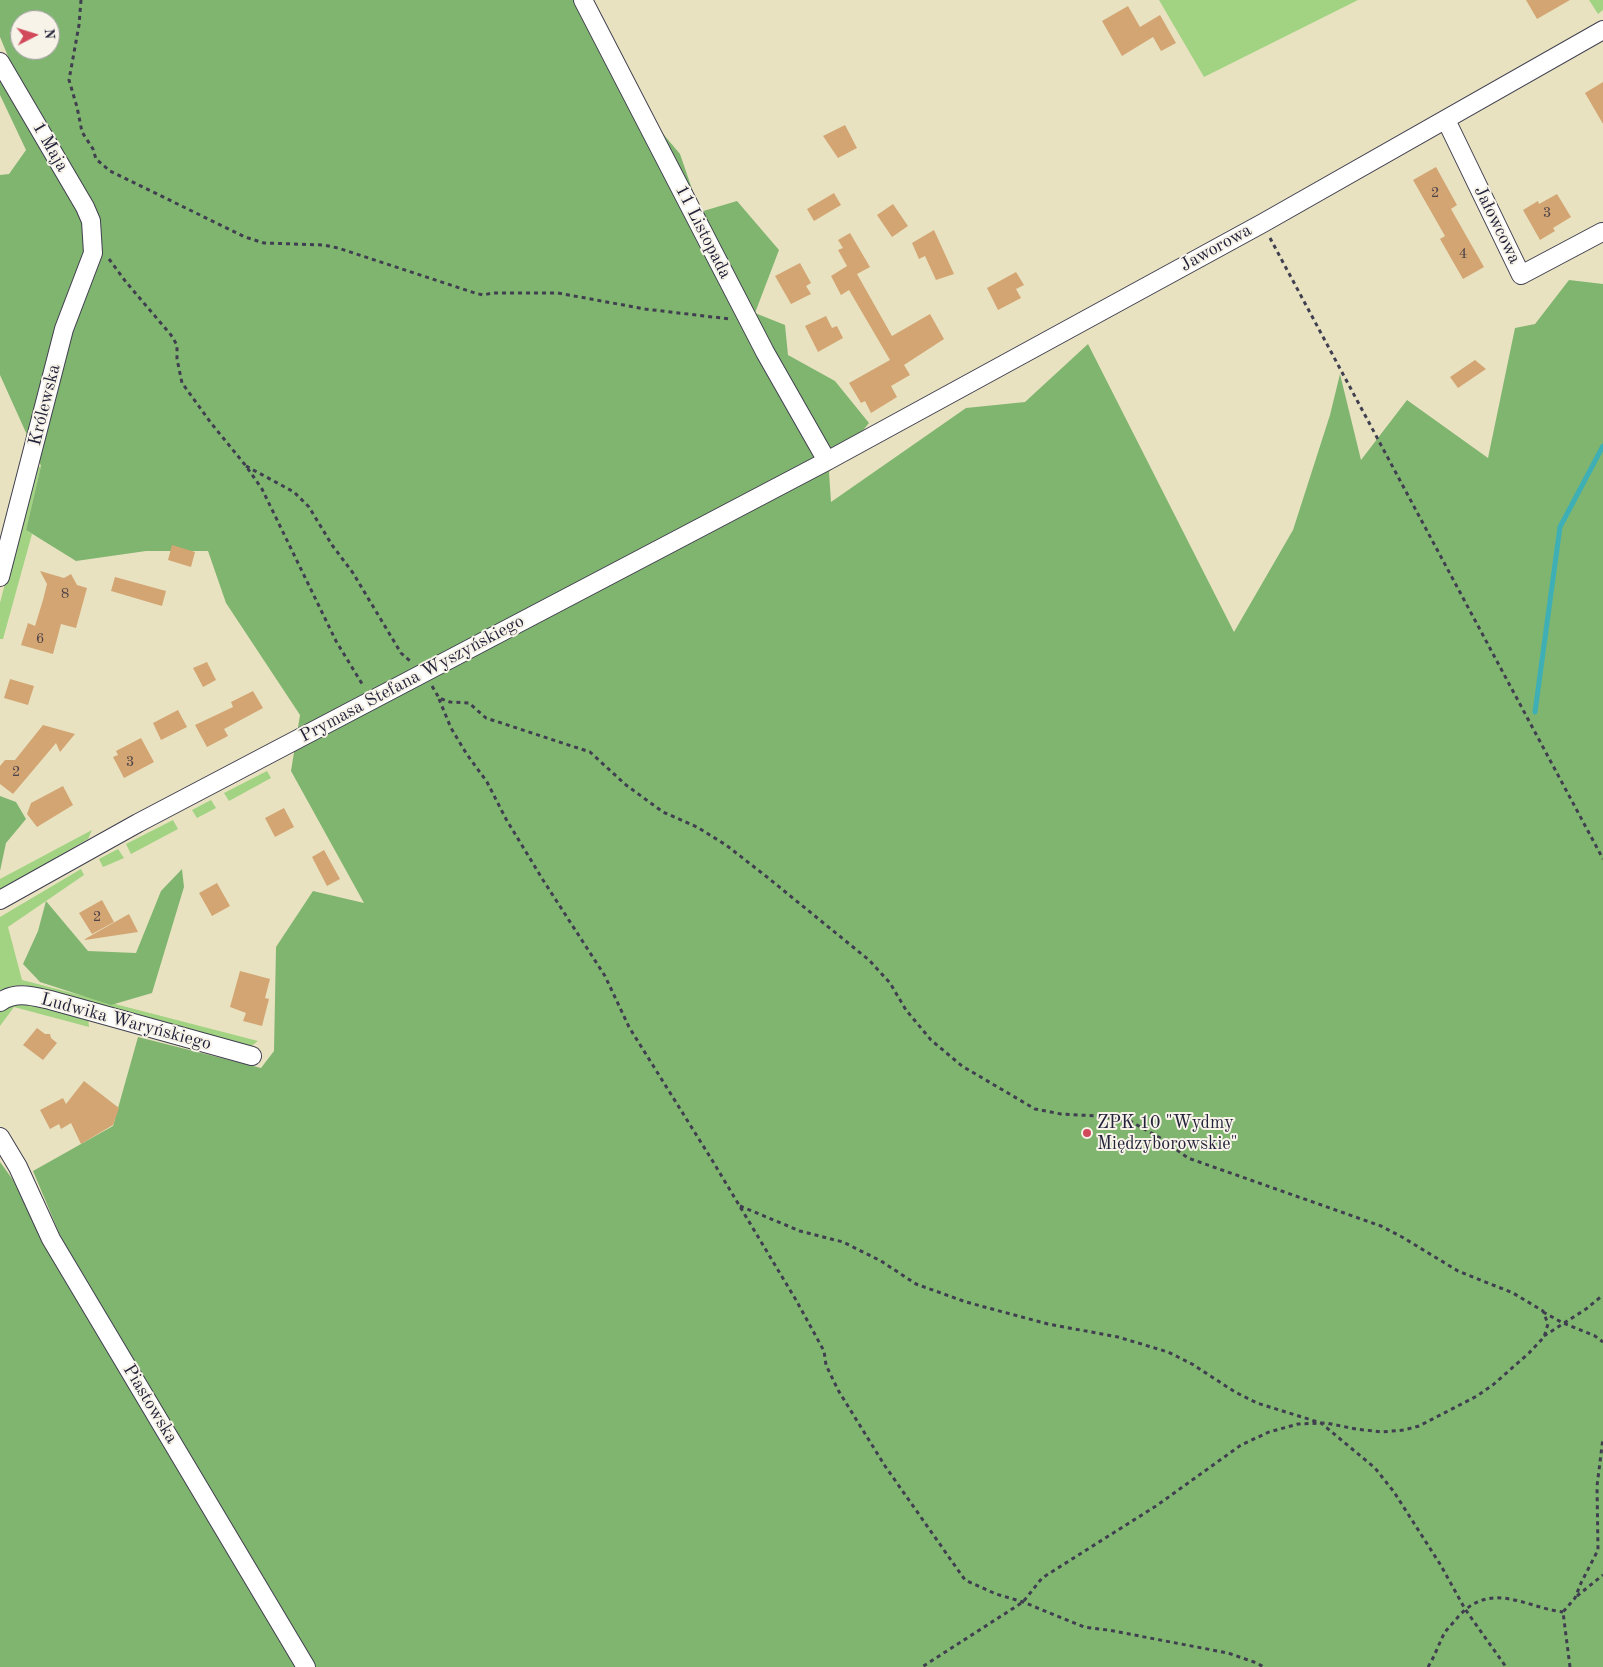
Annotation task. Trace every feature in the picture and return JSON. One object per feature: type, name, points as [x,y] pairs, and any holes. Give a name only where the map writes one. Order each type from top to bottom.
[{"type":"street","name":"11 Listopada","points":[[584,0],[749,321],[827,461]]},
{"type":"street","name":"Jaworowa","points":[[827,461],[1262,223],[1603,30]]},
{"type":"street","name":"1 Maja","points":[[0,62],[85,207],[91,221],[92,236]]},
{"type":"street","name":"Jałowcowa","points":[[1446,120],[1520,275],[1602,232]]},
{"type":"street","name":"Królewska","points":[[0,577],[64,330],[93,253],[92,236]]},
{"type":"street","name":"Prymasa Stefana Wyszyńskiego","points":[[0,900],[129,828],[827,461]]},
{"type":"street","name":"Ludwika Waryńskiego","points":[[0,1002],[7,997],[16,995],[50,1000],[252,1056]]},
{"type":"street","name":"Piastowska","points":[[0,1137],[18,1167],[51,1239],[306,1667]]},
{"type":"path","points":[[81,0],[79,25],[69,80],[82,132],[96,159],[110,171],[161,194],[221,226],[264,243],[324,245],[338,248],[483,295],[493,293],[558,293],[645,309],[749,321]]},
{"type":"path","points":[[1262,223],[1603,859]]},
{"type":"path","points":[[106,251],[126,282],[171,335],[177,345],[177,359],[182,383],[262,489],[336,641],[371,701]]},
{"type":"path","points":[[246,466],[294,492],[309,507],[332,545],[353,573],[401,653],[425,672],[439,698],[451,728],[487,782],[506,819],[543,880],[605,976],[630,1027],[740,1206],[824,1351],[828,1371],[851,1411],[885,1466],[965,1580],[976,1586],[1084,1627],[1228,1653],[1264,1667]]},
{"type":"path","points":[[439,698],[450,702],[469,703],[486,718],[590,752],[626,785],[664,812],[697,827],[768,877],[869,960],[890,983],[906,1010],[931,1040],[962,1066],[1035,1109],[1061,1114],[1097,1116],[1130,1121],[1162,1139],[1188,1158],[1381,1226],[1458,1271],[1513,1293],[1563,1323],[1595,1336],[1603,1342]]},
{"type":"path","points":[[740,1206],[800,1231],[843,1242],[881,1261],[916,1284],[966,1302],[1048,1324],[1118,1336],[1168,1352],[1234,1392],[1257,1403],[1321,1423],[1382,1432],[1404,1430],[1419,1426],[1477,1396],[1494,1384],[1529,1353],[1544,1336],[1586,1309],[1603,1295]]},
{"type":"path","points":[[1542,1311],[1548,1324],[1544,1336]]},
{"type":"path","points":[[922,1667],[1022,1602],[1042,1578],[1156,1506],[1241,1445],[1269,1432],[1298,1424],[1321,1423],[1360,1454],[1379,1473],[1416,1525],[1465,1609],[1506,1667]]},
{"type":"path","points":[[1575,1598],[1598,1550],[1597,1486],[1603,1438]]},
{"type":"path","points":[[1570,1667],[1563,1612],[1575,1598],[1603,1575]]},
{"type":"path","points":[[1428,1667],[1446,1631],[1465,1609],[1475,1602],[1488,1598],[1508,1598],[1563,1612]]},
{"type":"green space","points":[[0,0],[575,0],[610,71],[680,154],[700,212],[737,201],[779,250],[755,313],[785,325],[788,355],[835,381],[869,423],[829,472],[831,502],[966,408],[1025,402],[1088,344],[1234,632],[1293,530],[1330,415],[1340,374],[1361,460],[1407,400],[1488,458],[1515,328],[1535,324],[1569,280],[1603,284],[1603,1667],[0,1667],[0,1162],[13,1180],[47,1250],[140,1395],[151,1391],[62,1240],[33,1171],[113,1126],[138,1037],[261,1068],[274,1051],[276,947],[313,891],[364,903],[291,771],[300,715],[226,603],[208,551],[146,551],[76,561],[26,530],[41,466],[0,375],[0,175],[9,174],[26,150],[0,95],[0,66],[10,61],[0,37]]},
{"type":"green space","points":[[1159,0],[1358,0],[1204,77]]},
{"type":"green space","points":[[1589,0],[1603,0],[1603,10],[1598,14]]},
{"type":"green space","points":[[41,466],[26,530],[32,534],[3,639],[0,639],[0,603],[34,470]]},
{"type":"green space","points":[[267,771],[271,778],[229,801],[224,793]]},
{"type":"green space","points":[[0,796],[16,802],[26,819],[6,843],[0,871]]},
{"type":"green space","points":[[211,800],[216,808],[197,818],[192,810]]},
{"type":"green space","points":[[173,820],[178,829],[131,854],[126,844]]},
{"type":"green space","points":[[92,830],[88,839],[0,890],[0,879]]},
{"type":"green space","points":[[118,849],[124,858],[103,867],[99,859]]},
{"type":"green space","points":[[81,869],[84,875],[8,927],[22,980],[258,1041],[250,1047],[24,985],[12,986],[0,991],[0,917]]},
{"type":"green space","points":[[182,869],[184,887],[152,993],[111,1005],[40,982],[23,964],[38,931],[46,901],[88,951],[136,953],[161,891]]},
{"type":"green space","points":[[29,1002],[88,1018],[89,1027],[14,1007],[0,1026],[0,1012],[8,1006]]},
{"type":"building","points":[[1526,0],[1570,0],[1537,19]]},
{"type":"building","points":[[1128,6],[1140,27],[1160,15],[1176,43],[1161,51],[1153,37],[1122,56],[1102,21]]},
{"type":"building","points":[[1603,82],[1603,124],[1585,93]]},
{"type":"building","points":[[845,125],[857,148],[838,158],[823,136]]},
{"type":"building","points":[[1436,167],[1457,205],[1451,209],[1484,267],[1463,279],[1440,239],[1445,236],[1413,180]]},
{"type":"building","points":[[834,193],[841,205],[814,221],[807,209]]},
{"type":"building","points":[[1557,194],[1571,217],[1553,228],[1555,231],[1540,240],[1523,210],[1538,201],[1539,204]]},
{"type":"building","points":[[893,204],[908,226],[892,237],[877,215]]},
{"type":"building","points":[[934,230],[954,274],[936,280],[925,256],[919,259],[912,243]]},
{"type":"building","points":[[850,233],[870,267],[857,274],[892,336],[930,314],[944,339],[904,365],[910,375],[891,386],[897,397],[871,413],[865,401],[861,403],[849,383],[890,360],[849,290],[841,295],[831,276],[847,266],[838,250],[843,248],[838,240]]},
{"type":"building","points":[[800,263],[811,283],[806,286],[811,294],[791,304],[775,276]]},
{"type":"building","points":[[1016,272],[1024,285],[1016,289],[1021,298],[998,310],[987,288]]},
{"type":"building","points":[[826,316],[832,328],[837,326],[843,338],[818,352],[805,326]]},
{"type":"building","points":[[1475,360],[1486,369],[1458,388],[1450,377]]},
{"type":"building","points":[[172,545],[195,552],[191,567],[168,560]]},
{"type":"building","points":[[40,571],[64,578],[71,574],[77,585],[87,588],[76,628],[61,624],[53,654],[21,645],[28,623],[35,626],[43,600],[47,584]]},
{"type":"building","points":[[115,577],[166,591],[162,606],[111,591]]},
{"type":"building","points":[[207,662],[216,680],[203,687],[193,668]]},
{"type":"building","points":[[10,679],[34,686],[28,705],[4,698]]},
{"type":"building","points":[[253,691],[263,708],[224,729],[228,736],[207,747],[195,725],[233,707],[231,702]]},
{"type":"building","points":[[178,710],[187,727],[161,740],[153,723]]},
{"type":"building","points":[[43,725],[75,734],[60,752],[56,743],[13,794],[0,784],[0,766],[5,760],[15,760]]},
{"type":"building","points":[[141,738],[154,762],[124,778],[113,757],[118,755],[116,751]]},
{"type":"building","points":[[63,786],[73,805],[37,827],[27,814],[31,803]]},
{"type":"building","points":[[284,808],[294,827],[275,837],[265,818]]},
{"type":"building","points":[[324,850],[340,879],[327,886],[312,857]]},
{"type":"building","points":[[217,883],[230,906],[212,916],[199,893]]},
{"type":"building","points":[[102,900],[114,922],[92,934],[79,913]]},
{"type":"building","points":[[129,914],[138,932],[85,940],[85,939]]},
{"type":"building","points":[[240,971],[270,979],[265,998],[269,999],[262,1026],[243,1021],[246,1013],[230,1007]]},
{"type":"building","points":[[37,1028],[45,1034],[50,1034],[51,1038],[57,1043],[43,1060],[23,1045]]},
{"type":"building","points":[[84,1081],[119,1108],[113,1125],[81,1144],[71,1123],[61,1129],[59,1124],[50,1129],[40,1110],[63,1098],[66,1104]]},
{"type":"waterway","points":[[1535,712],[1560,527],[1603,446]]},
{"type":"place","name":"ZPK 10 \"Wydmy Międzyborowskie\"","points":[[1087,1133]]}]
